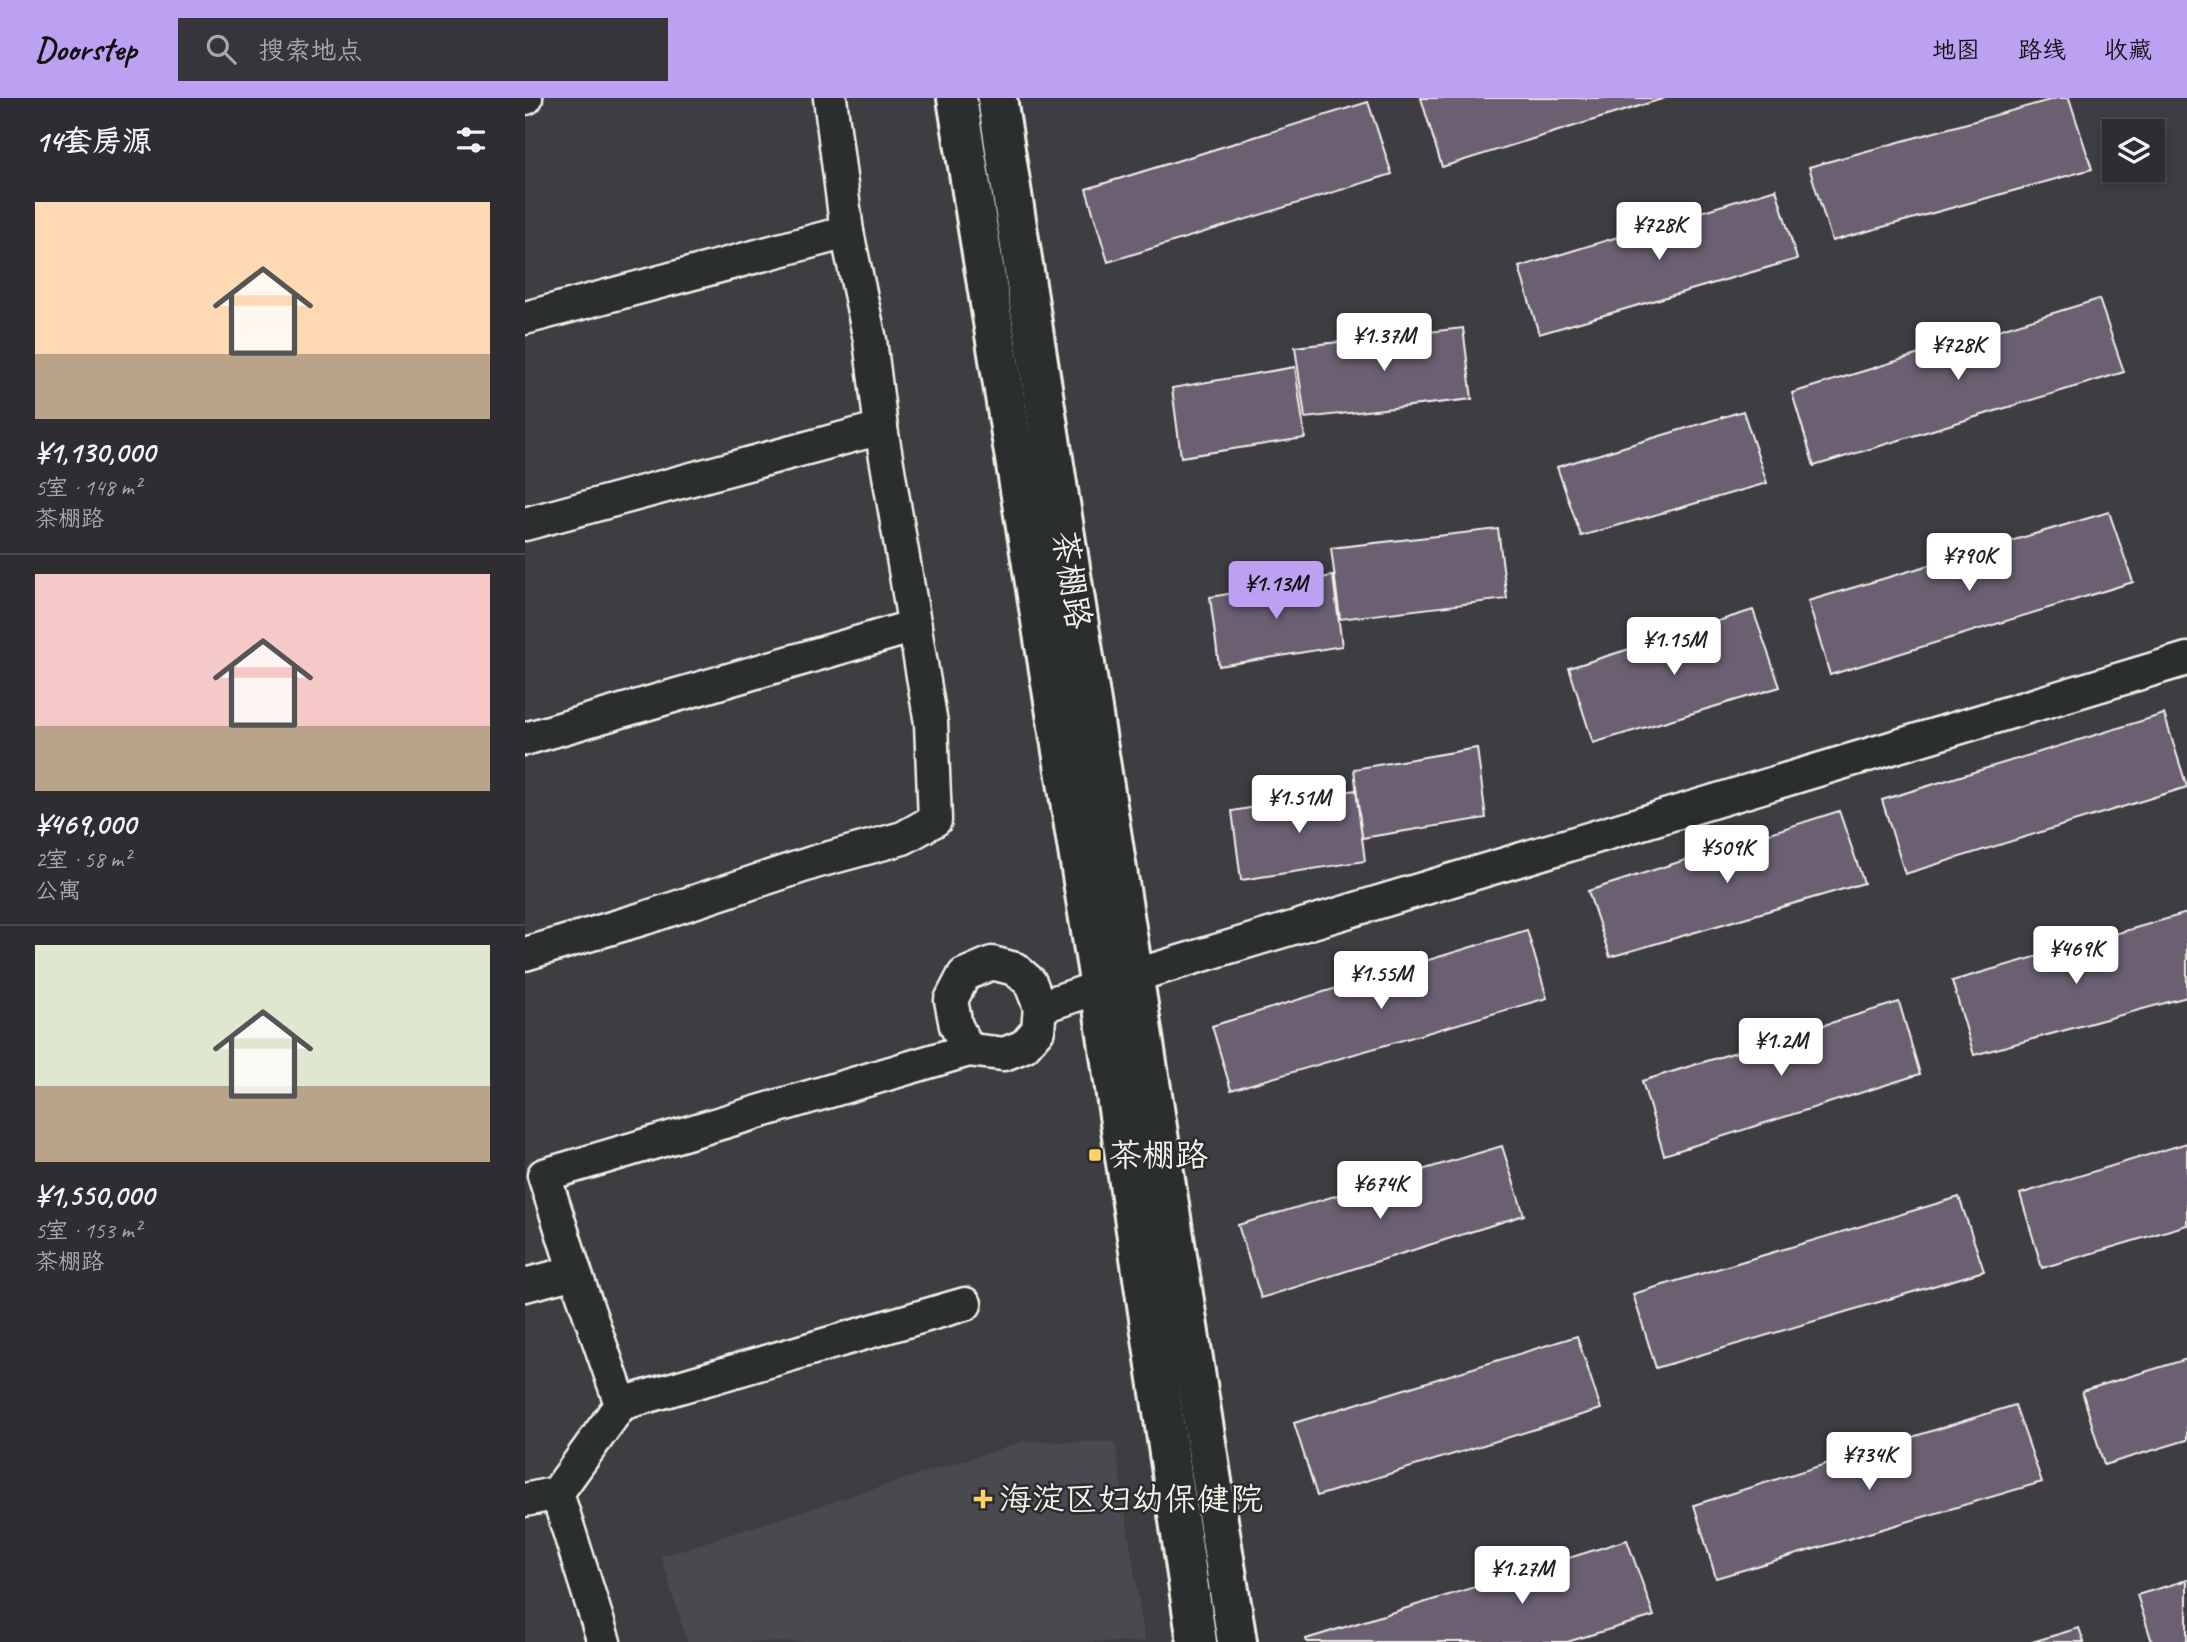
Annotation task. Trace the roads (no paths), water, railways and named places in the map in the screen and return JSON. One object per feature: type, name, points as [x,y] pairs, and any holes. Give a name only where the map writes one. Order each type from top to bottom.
[{"type":"street","points":[[525,954],[815,862],[903,838],[935,820],[931,723],[881,428],[870,340],[847,232],[829,98]]},
{"type":"street","name":"茶棚路","points":[[957,98],[1237,1642]]},
{"type":"street","name":"茶棚路","points":[[997,98],[1116,981],[1196,1642]]},
{"type":"street","points":[[525,318],[847,232]]},
{"type":"street","points":[[525,524],[881,428]]},
{"type":"street","points":[[525,739],[915,626]]},
{"type":"street","points":[[1040,1007],[1116,981],[2187,659]]},
{"type":"street","points":[[621,1404],[544,1175],[969,1049],[1003,1054],[1024,1046],[1038,1030],[1040,1007],[1030,982],[1015,969],[992,963],[964,975],[951,1000],[956,1027],[969,1049]]},
{"type":"street","points":[[525,1285],[575,1272]]},
{"type":"street","points":[[525,1500],[557,1493],[621,1404],[965,1304]]},
{"type":"street","points":[[557,1493],[604,1642]]},
{"type":"place","name":"茶棚路","points":[[1095,1155]]},
{"type":"place","name":"海淀区妇幼保健院","points":[[983,1499]]}]
